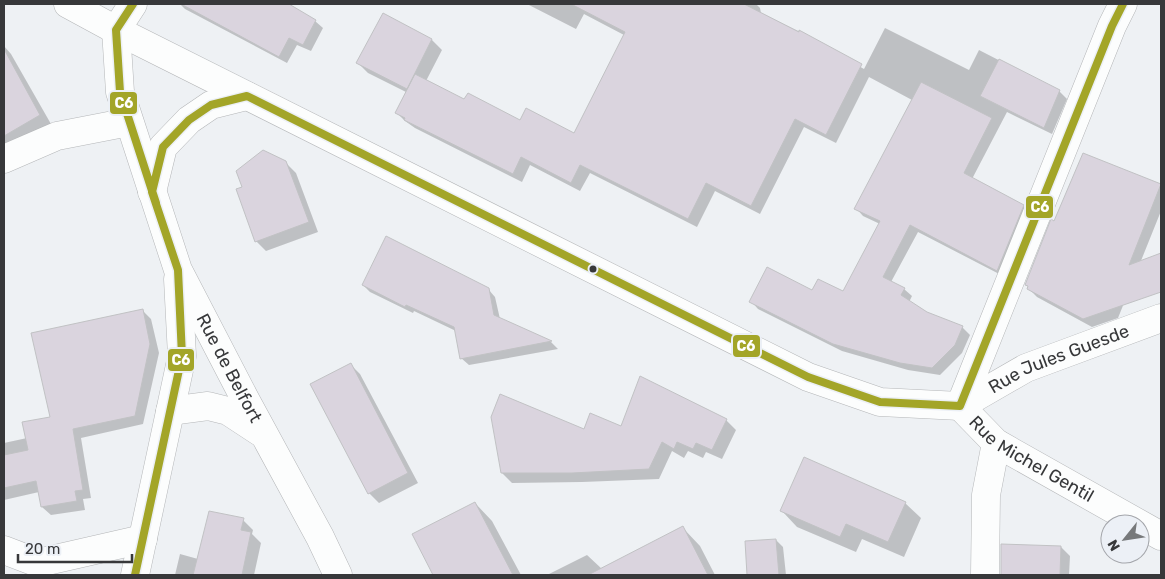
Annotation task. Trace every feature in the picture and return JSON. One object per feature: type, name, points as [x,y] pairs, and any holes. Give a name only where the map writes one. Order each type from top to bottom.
[{"type":"street","points":[[68,4],[116,30],[808,377],[880,402],[960,406],[1105,44],[1123,4]]},
{"type":"street","points":[[116,30],[133,4]]},
{"type":"street","name":"Rue de Belfort","points":[[116,30],[120,92],[178,270],[263,434],[320,537],[338,575]]},
{"type":"street","points":[[152,192],[163,147],[189,120],[211,105],[247,96]]},
{"type":"street","points":[[4,159],[57,136],[129,122]]},
{"type":"street","points":[[135,575],[182,356],[178,270]]},
{"type":"street","name":"Rue Jules Guesde","points":[[960,406],[1026,368],[1161,318]]},
{"type":"street","name":"Rue de Belfort","points":[[170,411],[208,406],[228,411],[263,434]]},
{"type":"street","name":"Rue Michel Gentil","points":[[960,406],[996,444],[1161,536]]},
{"type":"street","points":[[985,575],[986,495],[996,444]]},
{"type":"street","points":[[4,550],[38,563],[143,539]]},
{"type":"building","points":[[181,4],[289,4],[316,20],[303,45],[289,38],[279,57]]},
{"type":"building","points":[[571,4],[744,4],[799,32],[799,30],[862,64],[826,135],[795,119],[751,206],[706,183],[688,219],[580,165],[571,183],[521,157],[513,174],[404,120],[405,118],[395,113],[415,74],[464,99],[468,93],[520,120],[526,108],[574,133],[625,32]]},
{"type":"building","points":[[383,13],[432,39],[407,89],[356,63]]},
{"type":"building","points":[[4,49],[40,115],[4,136]]},
{"type":"building","points":[[999,59],[1060,90],[1044,128],[980,96]]},
{"type":"building","points":[[921,82],[992,118],[964,173],[1024,205],[997,271],[910,225],[883,277],[905,288],[901,295],[927,312],[963,326],[955,345],[932,368],[900,363],[833,344],[749,302],[767,267],[812,290],[818,279],[843,291],[880,221],[854,209]]},
{"type":"building","points":[[263,150],[286,161],[309,222],[255,242],[236,189],[242,187],[236,171]]},
{"type":"building","points":[[1083,153],[1161,184],[1129,265],[1161,253],[1161,292],[1083,319],[1027,289],[1028,286],[1025,285],[1051,219],[1054,221]]},
{"type":"building","points":[[386,236],[489,288],[494,315],[552,341],[460,359],[454,327],[406,305],[405,307],[362,285]]},
{"type":"building","points":[[143,309],[150,344],[135,416],[73,429],[83,490],[75,491],[77,501],[41,507],[36,481],[4,488],[4,455],[28,450],[22,422],[50,417],[31,333]]},
{"type":"building","points":[[351,363],[408,473],[368,494],[310,384]]},
{"type":"building","points":[[640,376],[727,419],[712,450],[696,443],[693,449],[677,442],[674,449],[662,442],[649,469],[572,473],[501,473],[491,417],[500,394],[584,429],[590,413],[621,426]]},
{"type":"building","points":[[804,457],[906,502],[888,542],[846,524],[840,537],[780,511]]},
{"type":"building","points":[[475,502],[513,575],[433,575],[412,534]]},
{"type":"building","points":[[209,511],[244,518],[241,530],[251,532],[242,575],[193,575]]},
{"type":"building","points":[[683,526],[708,575],[588,575]]},
{"type":"building","points":[[776,539],[779,575],[747,575],[745,541]]},
{"type":"building","points":[[1001,544],[1061,546],[1060,575],[1001,575]]},
{"type":"transit line","name":"C6","points":[[133,4],[116,30],[120,92],[156,203]]},
{"type":"transit line","name":"C6","points":[[135,575],[182,356],[178,270],[152,192],[163,147],[189,120],[211,105],[247,96],[808,377],[880,402],[960,406],[1112,26],[1123,4]]}]
